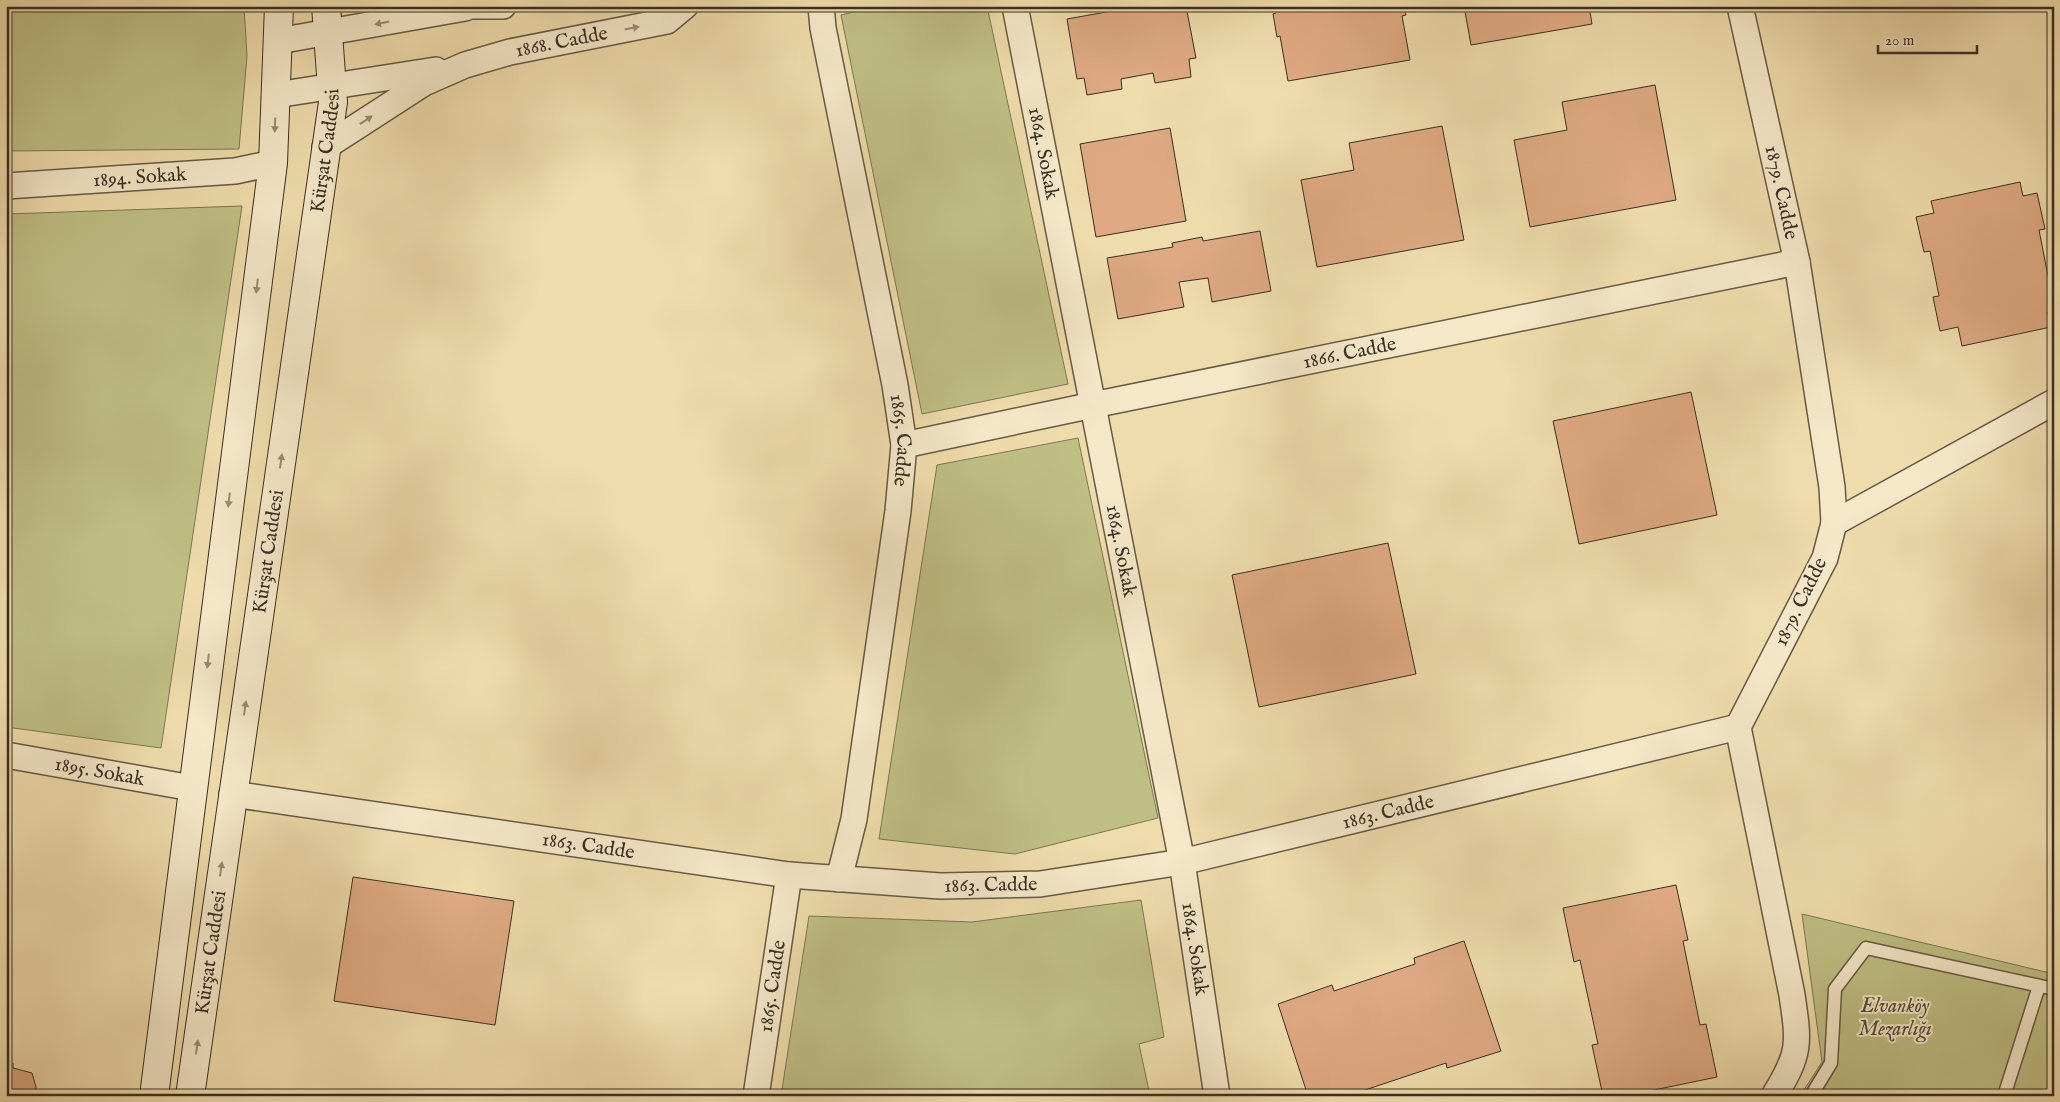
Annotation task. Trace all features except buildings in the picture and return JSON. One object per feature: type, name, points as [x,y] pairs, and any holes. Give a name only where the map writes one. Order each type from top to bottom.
[{"type":"street","name":"Kürşat Caddesi","points":[[154,1096],[273,163],[278,6]]},
{"type":"street","points":[[278,41],[327,19],[455,7],[503,6]]},
{"type":"street","name":"1868. Cadde","points":[[276,95],[332,88],[465,65],[510,52],[667,21],[685,6]]},
{"type":"street","name":"1865. Cadde","points":[[821,6],[825,38],[895,385],[904,445],[898,511],[855,810],[839,879]]},
{"type":"street","name":"1864. Sokak","points":[[1015,6],[1182,862],[1217,1096]]},
{"type":"street","name":"1879. Cadde","points":[[1738,727],[1825,558],[1834,523],[1832,487],[1796,262],[1740,6]]},
{"type":"street","name":"Kürşat Caddesi","points":[[190,1096],[232,794],[311,260],[325,147],[333,102],[327,19]]},
{"type":"street","name":"1868. Cadde","points":[[325,147],[424,83],[465,65]]},
{"type":"street","name":"1894. Sokak","points":[[6,186],[235,171],[273,163]]},
{"type":"street","name":"1866. Cadde","points":[[904,445],[1796,262]]},
{"type":"street","points":[[1834,523],[2054,402]]},
{"type":"street","points":[[1738,727],[1792,995],[1798,1037],[1791,1070],[1774,1096]]},
{"type":"street","name":"1863. Cadde","points":[[232,794],[789,875],[940,886],[1040,884],[1182,862],[1738,727]]},
{"type":"street","name":"1895. Sokak","points":[[6,755],[192,788]]},
{"type":"street","name":"1865. Cadde","points":[[756,1096],[789,875]]},
{"type":"lane","points":[[1811,1096],[1831,1063],[1835,990],[1866,948],[2054,989]]},
{"type":"lane","points":[[2004,1096],[2039,986]]},
{"type":"green space","points":[[6,6],[244,6],[247,56],[239,149],[6,151]]},
{"type":"green space","points":[[878,6],[987,6],[1068,384],[922,414],[841,15]]},
{"type":"green space","points":[[242,206],[161,748],[6,727],[6,214]]},
{"type":"green space","points":[[1078,438],[1158,818],[1015,854],[879,839],[937,465]]},
{"type":"green space","points":[[1141,900],[1164,1037],[1139,1044],[1150,1096],[781,1096],[809,916],[972,922]]},
{"type":"green space","name":"Elvanköy Mezarlığı","points":[[1802,914],[2054,974],[2054,1096],[1800,1096],[1822,1062]]}]
